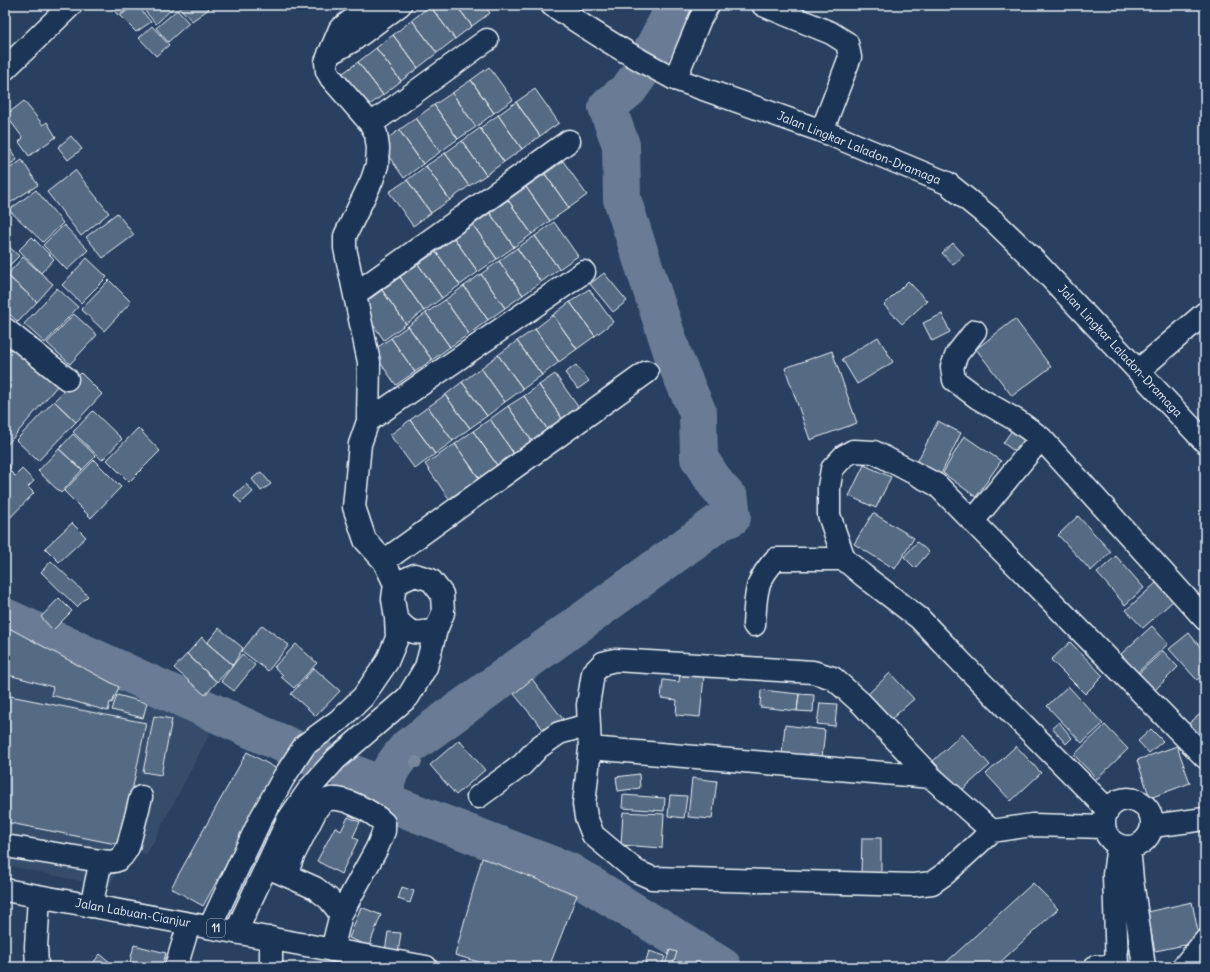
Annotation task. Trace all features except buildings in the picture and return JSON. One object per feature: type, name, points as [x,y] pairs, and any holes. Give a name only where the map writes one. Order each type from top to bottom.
[{"type":"main road","points":[[5,69],[71,5]]},
{"type":"main road","points":[[176,967],[260,818],[305,745],[339,720],[363,697],[387,662],[397,638],[396,618],[392,599],[395,584],[384,561],[365,540],[354,508],[360,444],[368,421],[368,362],[345,248],[346,236],[351,223],[367,193],[377,165],[378,148],[376,134],[371,124],[331,78],[327,71],[326,62],[340,29],[372,5]]},
{"type":"main road","points":[[329,54],[352,41],[400,5]]},
{"type":"main road","name":"Jalan Lingkar Laladon-Dramaga","points":[[552,5],[625,51],[666,74],[822,131],[947,183],[994,221],[1034,260],[1139,370],[1205,442]]},
{"type":"main road","points":[[666,74],[708,5]]},
{"type":"main road","points":[[763,5],[831,33],[847,42],[850,57],[822,131]]},
{"type":"main road","points":[[371,124],[487,40]]},
{"type":"main road","points":[[355,294],[569,141]]},
{"type":"main road","points":[[368,421],[584,272]]},
{"type":"main road","points":[[1139,370],[1205,313]]},
{"type":"main road","points":[[5,330],[67,379]]},
{"type":"main road","points":[[975,331],[956,354],[952,367],[954,380],[978,398],[1016,420],[1041,438],[1205,619]]},
{"type":"main road","points":[[384,561],[647,372]]},
{"type":"main road","points":[[973,521],[1041,438]]},
{"type":"main road","points":[[1106,819],[1114,803],[1122,799],[1132,799],[1140,802],[1148,808],[1152,817],[1152,826],[1148,836],[1140,844],[1124,846],[1109,838],[1106,819],[962,663],[919,618],[844,559],[829,515],[829,487],[832,469],[844,456],[853,451],[874,452],[937,485],[1205,757]]},
{"type":"main road","points":[[754,625],[756,590],[766,570],[776,559],[844,559]]},
{"type":"main road","points":[[276,871],[289,818],[310,788],[336,759],[408,698],[426,668],[436,630],[443,613],[442,594],[431,580],[415,575],[395,584]]},
{"type":"main road","points":[[396,618],[406,630],[420,633],[436,630]]},
{"type":"main road","points":[[992,831],[931,777],[856,698],[833,678],[813,672],[615,660],[603,663],[593,673],[588,705],[590,740],[584,804],[586,817],[593,835],[636,871],[652,878],[914,885],[932,883],[946,873],[992,831],[1032,825],[1106,819]]},
{"type":"main road","points":[[478,797],[522,765],[539,747],[560,733],[577,728],[590,740],[931,777]]},
{"type":"main road","points":[[5,846],[101,861],[117,861],[125,854],[128,847],[141,797]]},
{"type":"main road","points":[[236,932],[276,871],[294,856],[322,802],[330,799],[342,800],[357,806],[384,822],[384,832],[365,872],[341,914],[332,950]]},
{"type":"main road","points":[[267,807],[289,818]]},
{"type":"main road","points":[[1152,826],[1205,819]]},
{"type":"main road","points":[[1095,967],[1117,966],[1114,875],[1124,846]]},
{"type":"main road","points":[[1124,846],[1132,880],[1144,967]]},
{"type":"main road","points":[[91,906],[101,861]]},
{"type":"main road","points":[[276,871],[314,888],[329,899],[341,914]]},
{"type":"main road","name":"Jalan Labuan-Cianjur","points":[[5,890],[271,938],[332,950],[386,963],[426,967]]},
{"type":"main road","points":[[37,967],[36,947],[39,897]]},
{"type":"main road","points":[[271,938],[271,967]]},
{"type":"main road","points":[[1183,967],[1205,941]]},
{"type":"shaded area","points":[[5,624],[213,727],[146,854],[124,850],[119,867],[109,887],[5,865]]},
{"type":"waterway","points":[[384,801],[386,784],[390,771],[408,747],[718,523],[732,517],[730,500],[716,484],[699,458],[698,413],[674,358],[622,199],[621,145],[607,107],[629,89],[639,75],[676,5]]},
{"type":"waterway","points":[[5,617],[265,736],[371,781],[384,801],[568,871],[723,967]]}]
